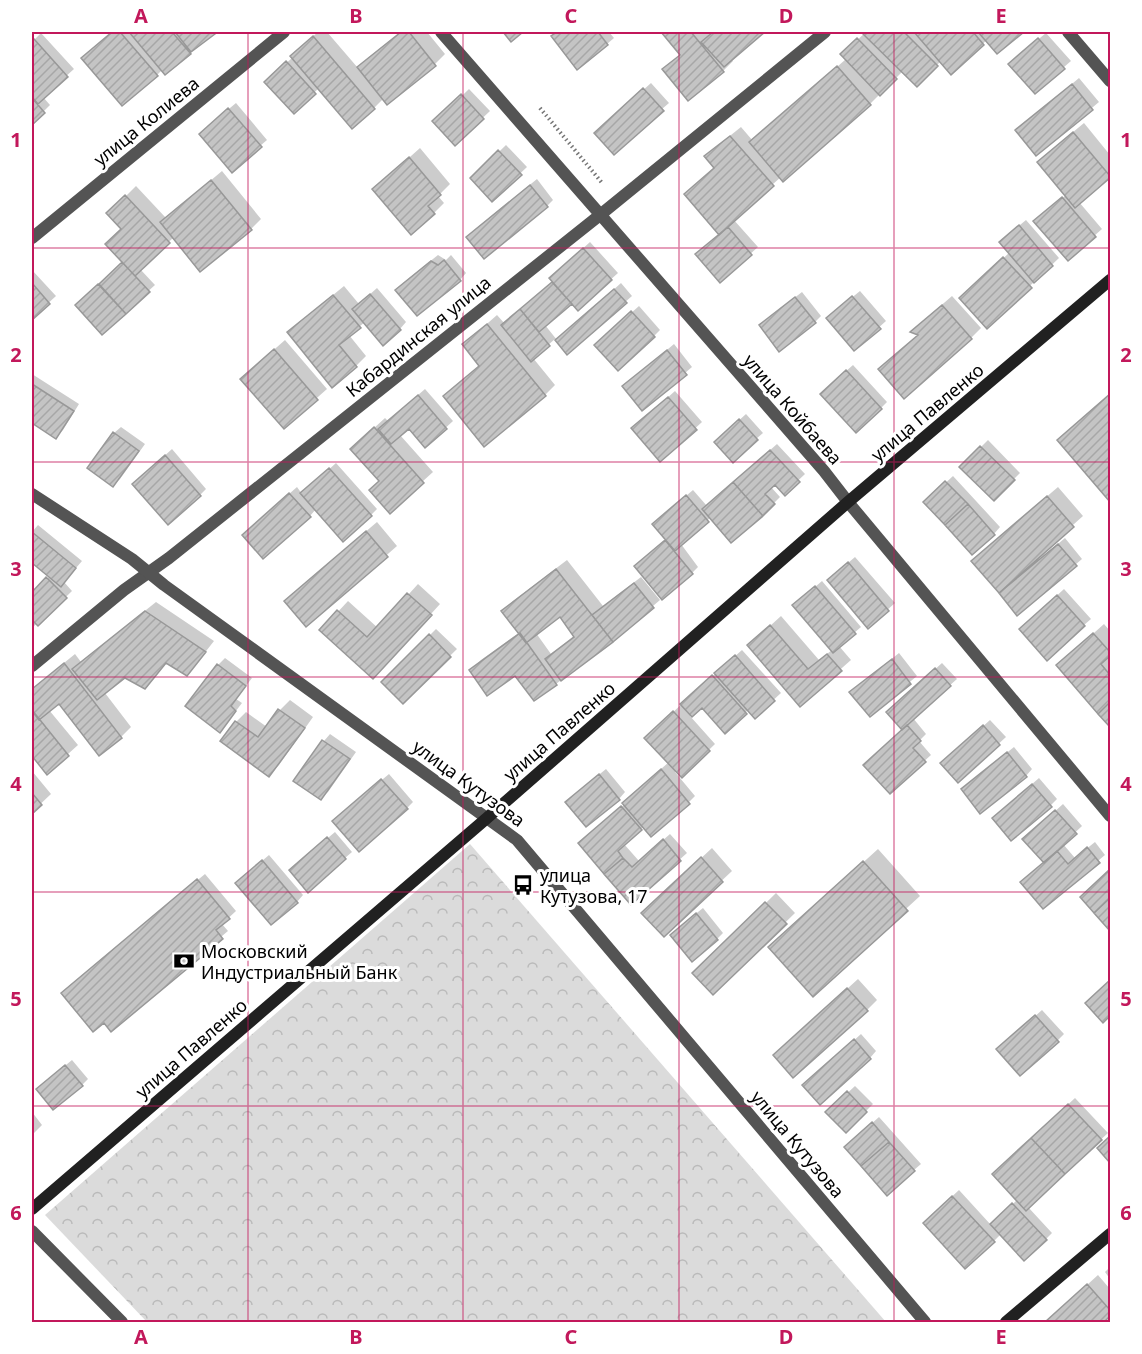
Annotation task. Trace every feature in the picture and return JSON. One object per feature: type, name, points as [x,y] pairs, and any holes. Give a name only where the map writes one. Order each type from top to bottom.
[{"type":"main road","name":"улица Павленко","points":[[32,1209],[488,818],[848,502],[1110,280]]},
{"type":"main road","points":[[1006,1323],[1110,1234]]},
{"type":"street","name":"улица Колиева","points":[[32,238],[284,32]]},
{"type":"street","name":"улица Койбаева","points":[[441,32],[824,471],[1110,816]]},
{"type":"street","name":"Кабардинская улица","points":[[32,666],[124,590],[150,572],[600,215],[825,32]]},
{"type":"street","points":[[1068,32],[1110,81]]},
{"type":"street","name":"улица Кутузова","points":[[32,494],[132,559],[164,585],[518,840],[925,1323]]},
{"type":"street","points":[[32,1232],[122,1323]]},
{"type":"path","points":[[540,108],[603,184]]},
{"type":"green space","points":[[470,844],[886,1322],[147,1322],[45,1215]]},
{"type":"building","points":[[112,32],[120,32],[158,76],[122,106],[81,58]]},
{"type":"building","points":[[129,32],[172,32],[191,54],[165,75]]},
{"type":"building","points":[[175,32],[213,32],[215,34],[191,52]]},
{"type":"building","points":[[401,32],[409,32],[436,66],[387,105],[357,67]]},
{"type":"building","points":[[503,32],[523,32],[511,42]]},
{"type":"building","points":[[557,32],[598,32],[608,45],[577,70],[551,36]]},
{"type":"building","points":[[661,32],[691,32],[724,72],[688,101],[662,69],[680,55]]},
{"type":"building","points":[[713,32],[765,32],[724,67],[701,42]]},
{"type":"building","points":[[904,32],[938,66],[917,87],[862,33]]},
{"type":"building","points":[[914,32],[973,32],[984,45],[951,75]]},
{"type":"building","points":[[978,32],[1024,32],[997,54]]},
{"type":"building","points":[[313,36],[375,109],[352,129],[290,56]]},
{"type":"building","points":[[857,38],[897,79],[880,96],[840,54]]},
{"type":"building","points":[[1038,38],[1065,69],[1035,94],[1008,64]]},
{"type":"building","points":[[34,39],[68,77],[38,104],[32,97],[32,41]]},
{"type":"building","points":[[286,61],[316,94],[294,114],[264,82]]},
{"type":"building","points":[[837,66],[871,105],[783,182],[749,142]]},
{"type":"building","points":[[1072,84],[1093,110],[1036,156],[1015,130]]},
{"type":"building","points":[[643,88],[664,111],[614,155],[594,133]]},
{"type":"building","points":[[461,94],[484,119],[455,146],[432,121]]},
{"type":"building","points":[[32,98],[45,113],[32,125]]},
{"type":"building","points":[[228,108],[262,147],[232,173],[199,134]]},
{"type":"building","points":[[1073,132],[1110,176],[1075,208],[1037,162]]},
{"type":"building","points":[[730,136],[774,186],[719,235],[684,194],[714,168],[704,156]]},
{"type":"building","points":[[498,150],[522,175],[492,202],[470,178]]},
{"type":"building","points":[[409,157],[441,195],[428,206],[435,214],[411,235],[372,189]]},
{"type":"building","points":[[211,180],[252,230],[200,272],[160,222]]},
{"type":"building","points":[[530,185],[548,207],[484,259],[466,237]]},
{"type":"building","points":[[125,195],[170,243],[135,276],[105,244],[121,229],[106,213]]},
{"type":"building","points":[[1062,197],[1096,237],[1068,261],[1033,221]]},
{"type":"building","points":[[1019,225],[1053,266],[1034,283],[999,242]]},
{"type":"building","points":[[728,227],[752,255],[720,283],[695,254]]},
{"type":"building","points":[[583,248],[612,280],[578,311],[549,278]]},
{"type":"building","points":[[1003,257],[1032,288],[987,329],[959,298]]},
{"type":"building","points":[[444,260],[461,281],[417,316],[395,290],[431,261],[438,265]]},
{"type":"building","points":[[122,262],[150,292],[126,314],[99,284]]},
{"type":"building","points":[[552,282],[572,304],[539,332],[520,309]]},
{"type":"building","points":[[32,283],[50,304],[32,320]]},
{"type":"building","points":[[98,284],[126,314],[102,335],[75,305]]},
{"type":"building","points":[[614,289],[627,303],[567,355],[555,340]]},
{"type":"building","points":[[370,294],[401,330],[383,346],[352,309]]},
{"type":"building","points":[[333,295],[361,328],[339,345],[357,367],[332,388],[287,332]]},
{"type":"building","points":[[852,296],[881,329],[854,351],[826,318]]},
{"type":"building","points":[[795,297],[816,323],[779,352],[759,325]]},
{"type":"building","points":[[942,305],[972,339],[904,399],[878,369],[918,335],[910,332]]},
{"type":"building","points":[[520,309],[550,346],[531,362],[501,325]]},
{"type":"building","points":[[631,311],[655,337],[618,371],[594,345]]},
{"type":"building","points":[[487,324],[546,396],[484,447],[443,396],[479,366],[462,344]]},
{"type":"building","points":[[274,349],[318,400],[284,429],[240,379]]},
{"type":"building","points":[[667,350],[687,375],[642,411],[622,386]]},
{"type":"building","points":[[846,370],[882,409],[856,433],[820,394]]},
{"type":"building","points":[[32,384],[74,411],[56,439],[32,423]]},
{"type":"building","points":[[1110,394],[1110,502],[1057,440]]},
{"type":"building","points":[[418,395],[447,429],[425,448],[409,429],[391,444],[378,429]]},
{"type":"building","points":[[668,397],[697,430],[660,462],[631,428]]},
{"type":"building","points":[[739,419],[758,440],[733,463],[714,442]]},
{"type":"building","points":[[374,427],[424,483],[390,514],[369,490],[379,481],[350,449]]},
{"type":"building","points":[[113,432],[139,451],[113,487],[87,468]]},
{"type":"building","points":[[980,446],[1015,480],[994,501],[959,467]]},
{"type":"building","points":[[770,450],[800,482],[785,496],[775,485],[765,494],[775,504],[763,516],[733,482]]},
{"type":"building","points":[[165,455],[201,496],[168,525],[132,484]]},
{"type":"building","points":[[329,468],[372,516],[343,542],[300,493]]},
{"type":"building","points":[[945,481],[968,504],[945,525],[923,502]]},
{"type":"building","points":[[733,482],[763,516],[731,543],[702,509]]},
{"type":"building","points":[[289,493],[311,517],[263,559],[242,535]]},
{"type":"building","points":[[686,495],[709,522],[675,551],[652,524]]},
{"type":"building","points":[[1047,496],[1074,527],[999,593],[971,561]]},
{"type":"building","points":[[968,504],[995,535],[972,555],[945,525]]},
{"type":"building","points":[[366,531],[388,557],[306,627],[284,601]]},
{"type":"building","points":[[32,532],[76,568],[61,587],[32,563]]},
{"type":"building","points":[[665,540],[693,574],[662,600],[634,566]]},
{"type":"building","points":[[1058,544],[1077,566],[1017,616],[999,593]]},
{"type":"building","points":[[848,562],[889,611],[868,629],[827,580]]},
{"type":"building","points":[[556,569],[613,642],[561,681],[545,659],[574,637],[560,617],[526,643],[501,611]]},
{"type":"building","points":[[46,577],[67,598],[38,626],[32,620],[32,592]]},
{"type":"building","points":[[634,583],[654,608],[613,642],[592,615]]},
{"type":"building","points":[[815,586],[856,634],[833,653],[792,605]]},
{"type":"building","points":[[407,593],[432,615],[373,679],[319,630],[337,610],[367,637]]},
{"type":"building","points":[[1057,595],[1085,626],[1047,661],[1019,629]]},
{"type":"building","points":[[145,611],[206,652],[187,676],[166,663],[145,689],[125,678],[97,700],[72,669]]},
{"type":"building","points":[[770,625],[808,669],[827,654],[842,671],[800,707],[747,645]]},
{"type":"building","points":[[520,633],[557,685],[534,701],[515,676],[487,696],[469,670]]},
{"type":"building","points":[[1093,633],[1110,652],[1110,656],[1101,664],[1110,675],[1110,702],[1098,714],[1056,665]]},
{"type":"building","points":[[429,634],[451,657],[403,704],[381,682]]},
{"type":"building","points":[[735,655],[775,701],[755,719],[714,673]]},
{"type":"building","points":[[892,659],[911,684],[870,717],[849,692]]},
{"type":"building","points":[[64,663],[122,738],[99,756],[59,704],[39,720],[32,711],[32,689]]},
{"type":"building","points":[[217,664],[246,686],[231,706],[236,711],[220,733],[185,706]]},
{"type":"building","points":[[935,668],[951,686],[902,730],[886,712]]},
{"type":"building","points":[[712,675],[747,714],[725,734],[702,708],[692,717],[680,704]]},
{"type":"building","points":[[1110,702],[1110,727],[1098,714]]},
{"type":"building","points":[[278,709],[305,728],[269,777],[220,741],[235,721],[258,737]]},
{"type":"building","points":[[32,710],[69,756],[47,775],[32,756]]},
{"type":"building","points":[[673,711],[710,751],[682,778],[644,738]]},
{"type":"building","points":[[907,725],[921,741],[913,748],[926,762],[890,794],[863,765]]},
{"type":"building","points":[[983,725],[1000,745],[958,783],[940,763]]},
{"type":"building","points":[[322,740],[350,759],[321,800],[293,781]]},
{"type":"building","points":[[1007,752],[1027,777],[980,814],[961,789]]},
{"type":"building","points":[[661,769],[690,804],[651,837],[622,803]]},
{"type":"building","points":[[599,774],[620,800],[586,827],[565,802]]},
{"type":"building","points":[[381,779],[408,809],[359,852],[332,821]]},
{"type":"building","points":[[1032,784],[1052,807],[1011,841],[992,818]]},
{"type":"building","points":[[32,793],[42,805],[32,814]]},
{"type":"building","points":[[621,806],[642,830],[618,851],[623,858],[604,874],[578,843]]},
{"type":"building","points":[[1055,810],[1077,834],[1044,863],[1022,839]]},
{"type":"building","points":[[327,837],[346,859],[308,893],[289,870]]},
{"type":"building","points":[[663,839],[681,861],[631,905],[604,874],[623,858],[632,867]]},
{"type":"building","points":[[1087,847],[1100,863],[1043,909],[1020,882],[1057,851],[1068,864]]},
{"type":"building","points":[[701,857],[723,882],[664,937],[641,913]]},
{"type":"building","points":[[262,860],[298,903],[271,925],[235,883]]},
{"type":"building","points":[[863,861],[908,911],[813,997],[768,947]]},
{"type":"building","points":[[1108,871],[1110,898],[1094,913],[1080,897]]},
{"type":"building","points":[[197,879],[230,919],[216,930],[223,939],[111,1032],[104,1023],[93,1032],[61,993]]},
{"type":"building","points":[[1110,898],[1110,931],[1094,913]]},
{"type":"building","points":[[765,902],[787,924],[713,995],[692,973]]},
{"type":"building","points":[[696,913],[718,940],[692,962],[670,935]]},
{"type":"building","points":[[1110,980],[1110,1016],[1103,1023],[1085,1003]]},
{"type":"building","points":[[847,988],[868,1011],[793,1078],[773,1055]]},
{"type":"building","points":[[1035,1015],[1059,1042],[1020,1076],[996,1049]]},
{"type":"building","points":[[854,1039],[871,1059],[820,1105],[802,1085]]},
{"type":"building","points":[[65,1065],[83,1086],[53,1110],[36,1089]]},
{"type":"building","points":[[847,1091],[867,1112],[846,1133],[825,1112]]},
{"type":"building","points":[[1068,1104],[1102,1140],[1065,1174],[1031,1138]]},
{"type":"building","points":[[872,1122],[889,1142],[861,1166],[844,1147]]},
{"type":"building","points":[[1110,1136],[1110,1163],[1097,1148]]},
{"type":"building","points":[[1031,1138],[1065,1174],[1026,1211],[992,1174]]},
{"type":"building","points":[[889,1142],[915,1171],[887,1196],[861,1166]]},
{"type":"building","points":[[952,1196],[995,1242],[965,1269],[923,1223]]},
{"type":"building","points":[[1012,1203],[1047,1240],[1024,1261],[990,1224]]},
{"type":"building","points":[[1087,1284],[1110,1310],[1110,1316],[1104,1322],[1045,1322]]},
{"type":"place","name":"улица Кутузова, 17","points":[[523,885]]},
{"type":"place","name":"Московский Индустриальный Банк","points":[[184,961]]}]
